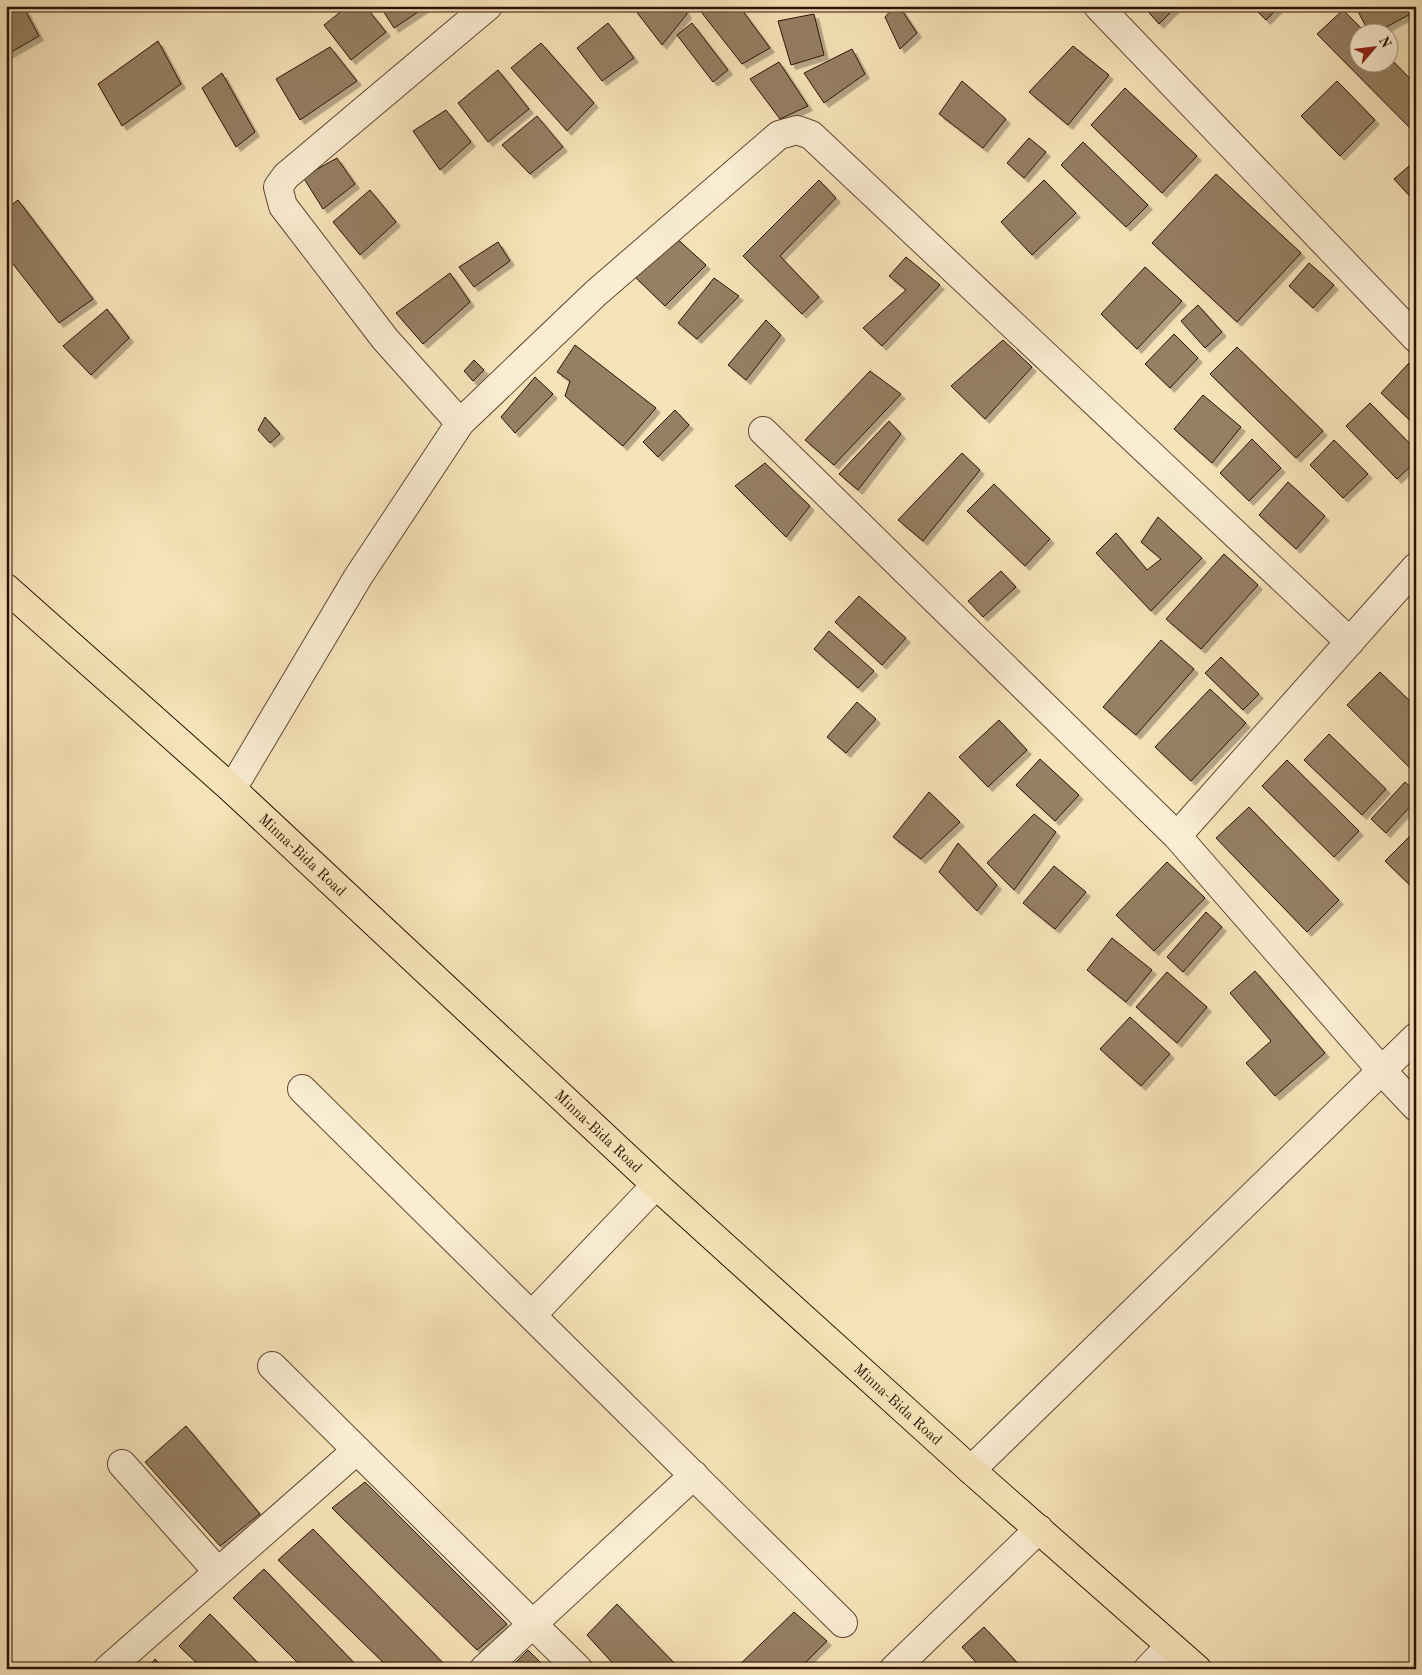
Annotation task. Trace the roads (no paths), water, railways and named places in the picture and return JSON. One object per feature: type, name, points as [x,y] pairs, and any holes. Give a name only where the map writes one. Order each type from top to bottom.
[{"type":"main road","name":"Minna-Bida Road","points":[[6,588],[232,789],[656,1185],[971,1470],[1197,1669]]},
{"type":"street","points":[[460,423],[385,339],[300,230],[282,206],[278,188],[286,176],[488,6]]},
{"type":"street","points":[[1098,6],[1416,338]]},
{"type":"street","points":[[232,789],[358,577],[460,423],[596,293],[779,135],[797,130],[811,135],[1350,642]]},
{"type":"street","points":[[763,432],[1177,836],[1382,1071],[1416,1107]]},
{"type":"street","points":[[1177,836],[1416,568]]},
{"type":"street","points":[[971,1470],[1416,1037]]},
{"type":"street","points":[[302,1089],[843,1622]]},
{"type":"street","points":[[532,1315],[656,1185]]},
{"type":"street","points":[[272,1366],[578,1669]]},
{"type":"street","points":[[108,1669],[357,1450]]},
{"type":"street","points":[[122,1464],[218,1572]]},
{"type":"street","points":[[484,1669],[694,1474]]},
{"type":"street","points":[[894,1669],[1039,1529]]},
{"type":"street","points":[[1148,1669],[1170,1646]]}]
